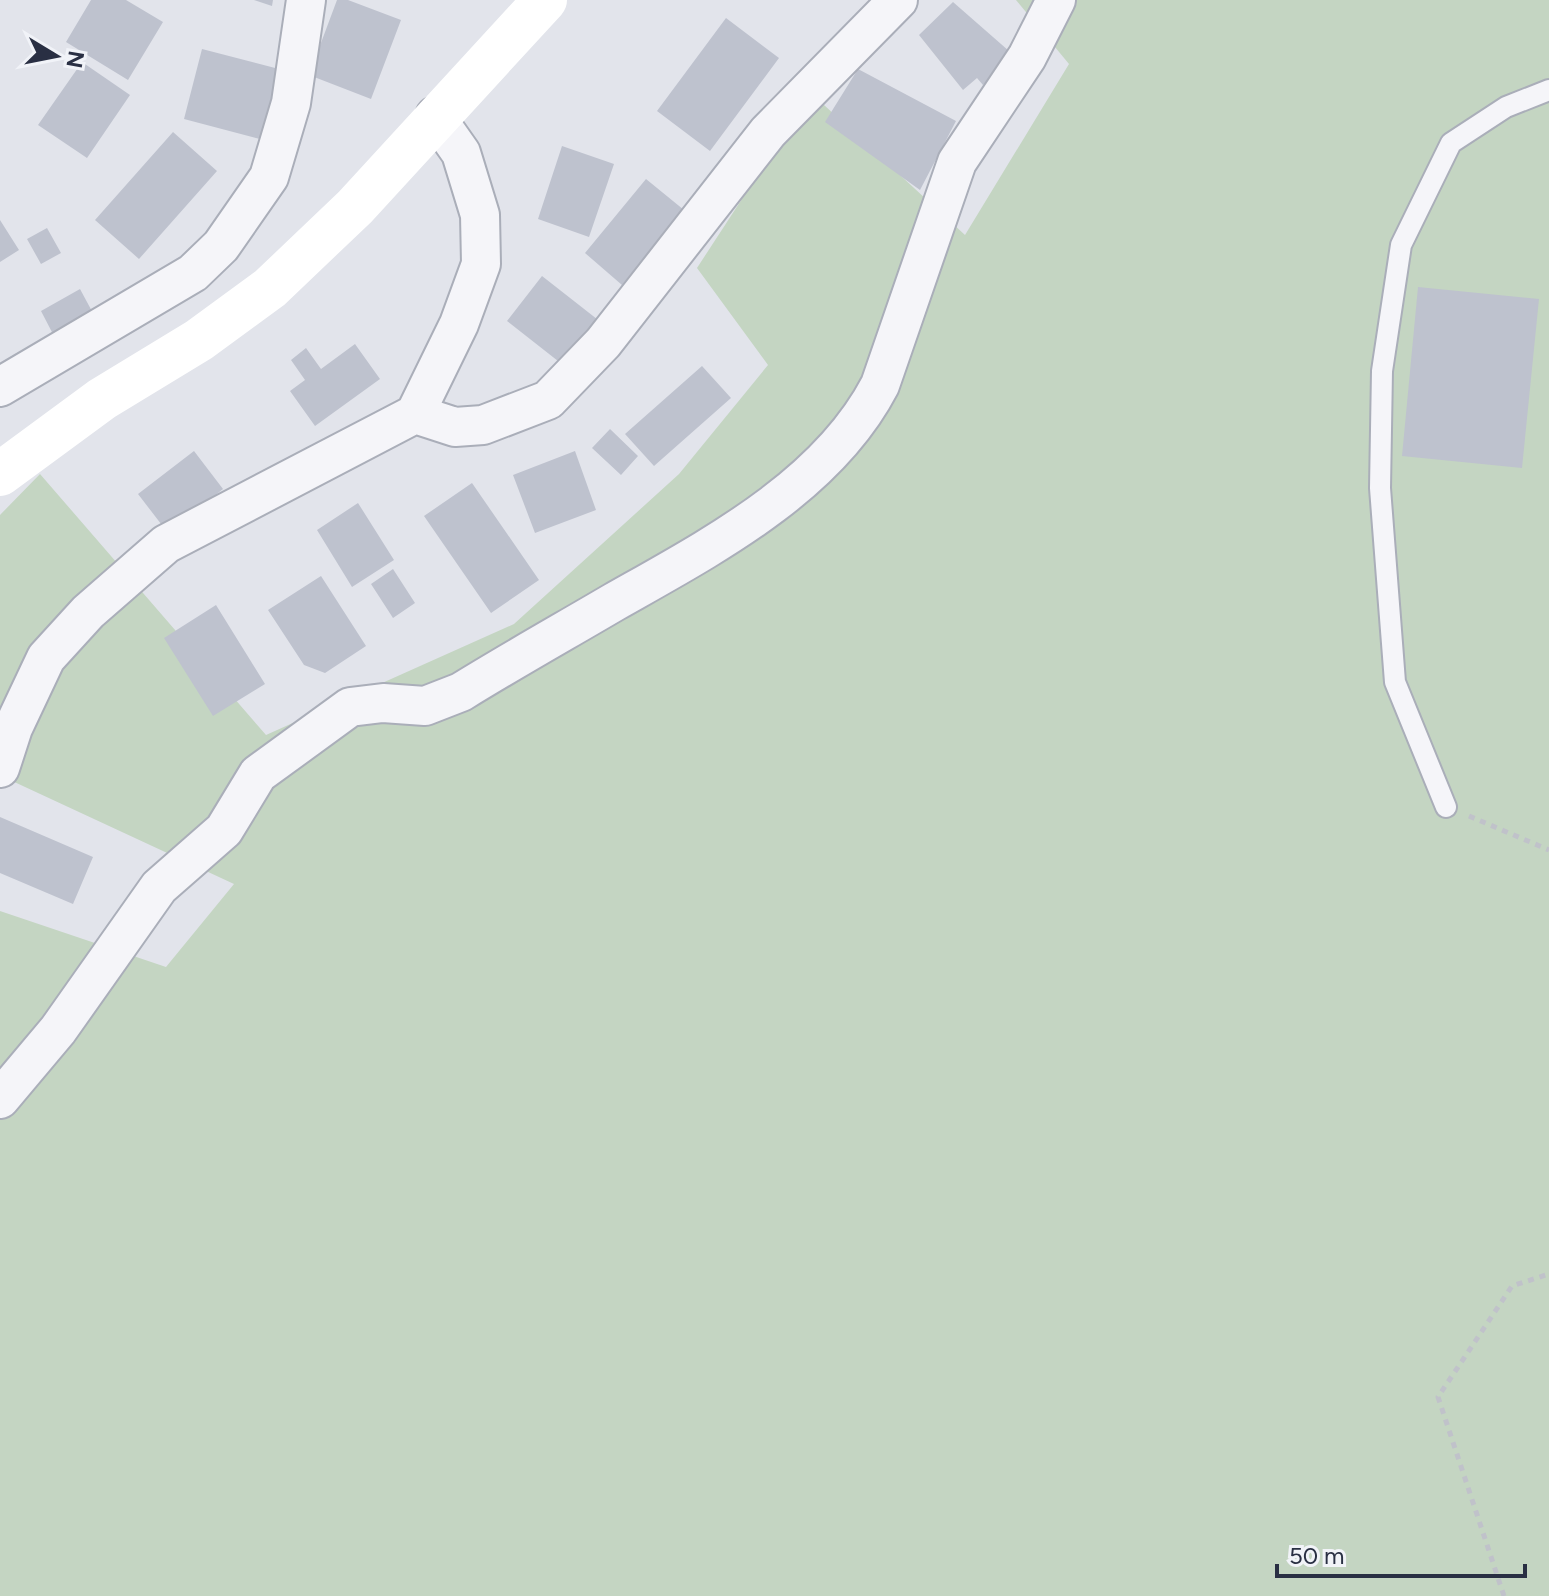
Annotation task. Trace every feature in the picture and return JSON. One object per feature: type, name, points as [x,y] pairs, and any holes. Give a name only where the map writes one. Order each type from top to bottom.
[{"type":"main road","points":[[0,474],[102,399],[199,340],[270,288],[355,207],[435,116],[545,0]]},
{"type":"street","points":[[0,387],[193,273],[221,246],[269,177],[291,103],[306,0]]},
{"type":"street","points":[[415,414],[455,427],[483,425],[548,400],[603,343],[768,132],[898,0]]},
{"type":"street","points":[[0,1099],[58,1030],[159,887],[224,830],[258,774],[350,707],[383,703],[425,706],[461,692],[726,539],[835,451],[864,415],[880,385],[957,162],[1027,57],[1056,0]]},
{"type":"street","points":[[0,768],[13,728],[46,658],[88,612],[166,544],[415,414],[459,324],[481,264],[480,215],[461,153],[435,116]]},
{"type":"lane","points":[[1446,807],[1395,682],[1380,488],[1385,355],[1401,245],[1451,143],[1506,107],[1549,90]]},
{"type":"path","points":[[1446,807],[1549,850]]},
{"type":"path","points":[[1504,1596],[1438,1397],[1512,1286],[1549,1274]]},
{"type":"green space","points":[[1016,0],[1549,0],[1549,1596],[0,1596],[0,911],[166,967],[234,884],[10,780],[0,758],[0,515],[40,474],[266,735],[514,624],[679,474],[768,365],[697,268],[811,93],[965,235],[1069,64]]},
{"type":"building","points":[[91,0],[126,0],[163,22],[128,80],[66,42]]},
{"type":"building","points":[[254,0],[273,0],[272,6]]},
{"type":"building","points":[[337,0],[348,0],[401,20],[371,99],[309,75]]},
{"type":"building","points":[[953,2],[1017,58],[983,85],[977,78],[963,90],[919,35]]},
{"type":"building","points":[[726,18],[779,58],[710,151],[657,111]]},
{"type":"building","points":[[202,49],[279,69],[260,139],[184,119]]},
{"type":"building","points":[[82,62],[130,95],[87,158],[38,125]]},
{"type":"building","points":[[858,69],[956,121],[920,190],[825,122]]},
{"type":"building","points":[[173,132],[217,171],[139,259],[95,220]]},
{"type":"building","points":[[562,146],[614,164],[589,237],[538,219]]},
{"type":"building","points":[[646,179],[684,210],[622,285],[585,253]]},
{"type":"building","points":[[0,220],[19,250],[0,262]]},
{"type":"building","points":[[47,228],[61,253],[41,264],[27,239]]},
{"type":"building","points":[[542,276],[602,323],[573,361],[558,361],[507,321]]},
{"type":"building","points":[[1418,287],[1539,299],[1522,468],[1402,456]]},
{"type":"building","points":[[80,289],[94,315],[54,336],[41,311]]},
{"type":"building","points":[[355,344],[380,379],[315,426],[290,391],[305,380],[291,360],[306,348],[321,369]]},
{"type":"building","points":[[702,366],[731,398],[654,466],[625,434]]},
{"type":"building","points":[[610,429],[638,456],[621,475],[592,448]]},
{"type":"building","points":[[194,451],[223,489],[168,533],[138,494]]},
{"type":"building","points":[[575,451],[596,510],[535,533],[513,475]]},
{"type":"building","points":[[472,483],[539,580],[491,613],[424,516]]},
{"type":"building","points":[[358,503],[394,560],[352,587],[317,530]]},
{"type":"building","points":[[393,569],[415,603],[393,618],[371,584]]},
{"type":"building","points":[[321,576],[366,646],[325,673],[304,665],[268,610]]},
{"type":"building","points":[[216,605],[265,684],[213,716],[164,638]]},
{"type":"building","points":[[0,817],[93,857],[73,904],[0,873]]}]
